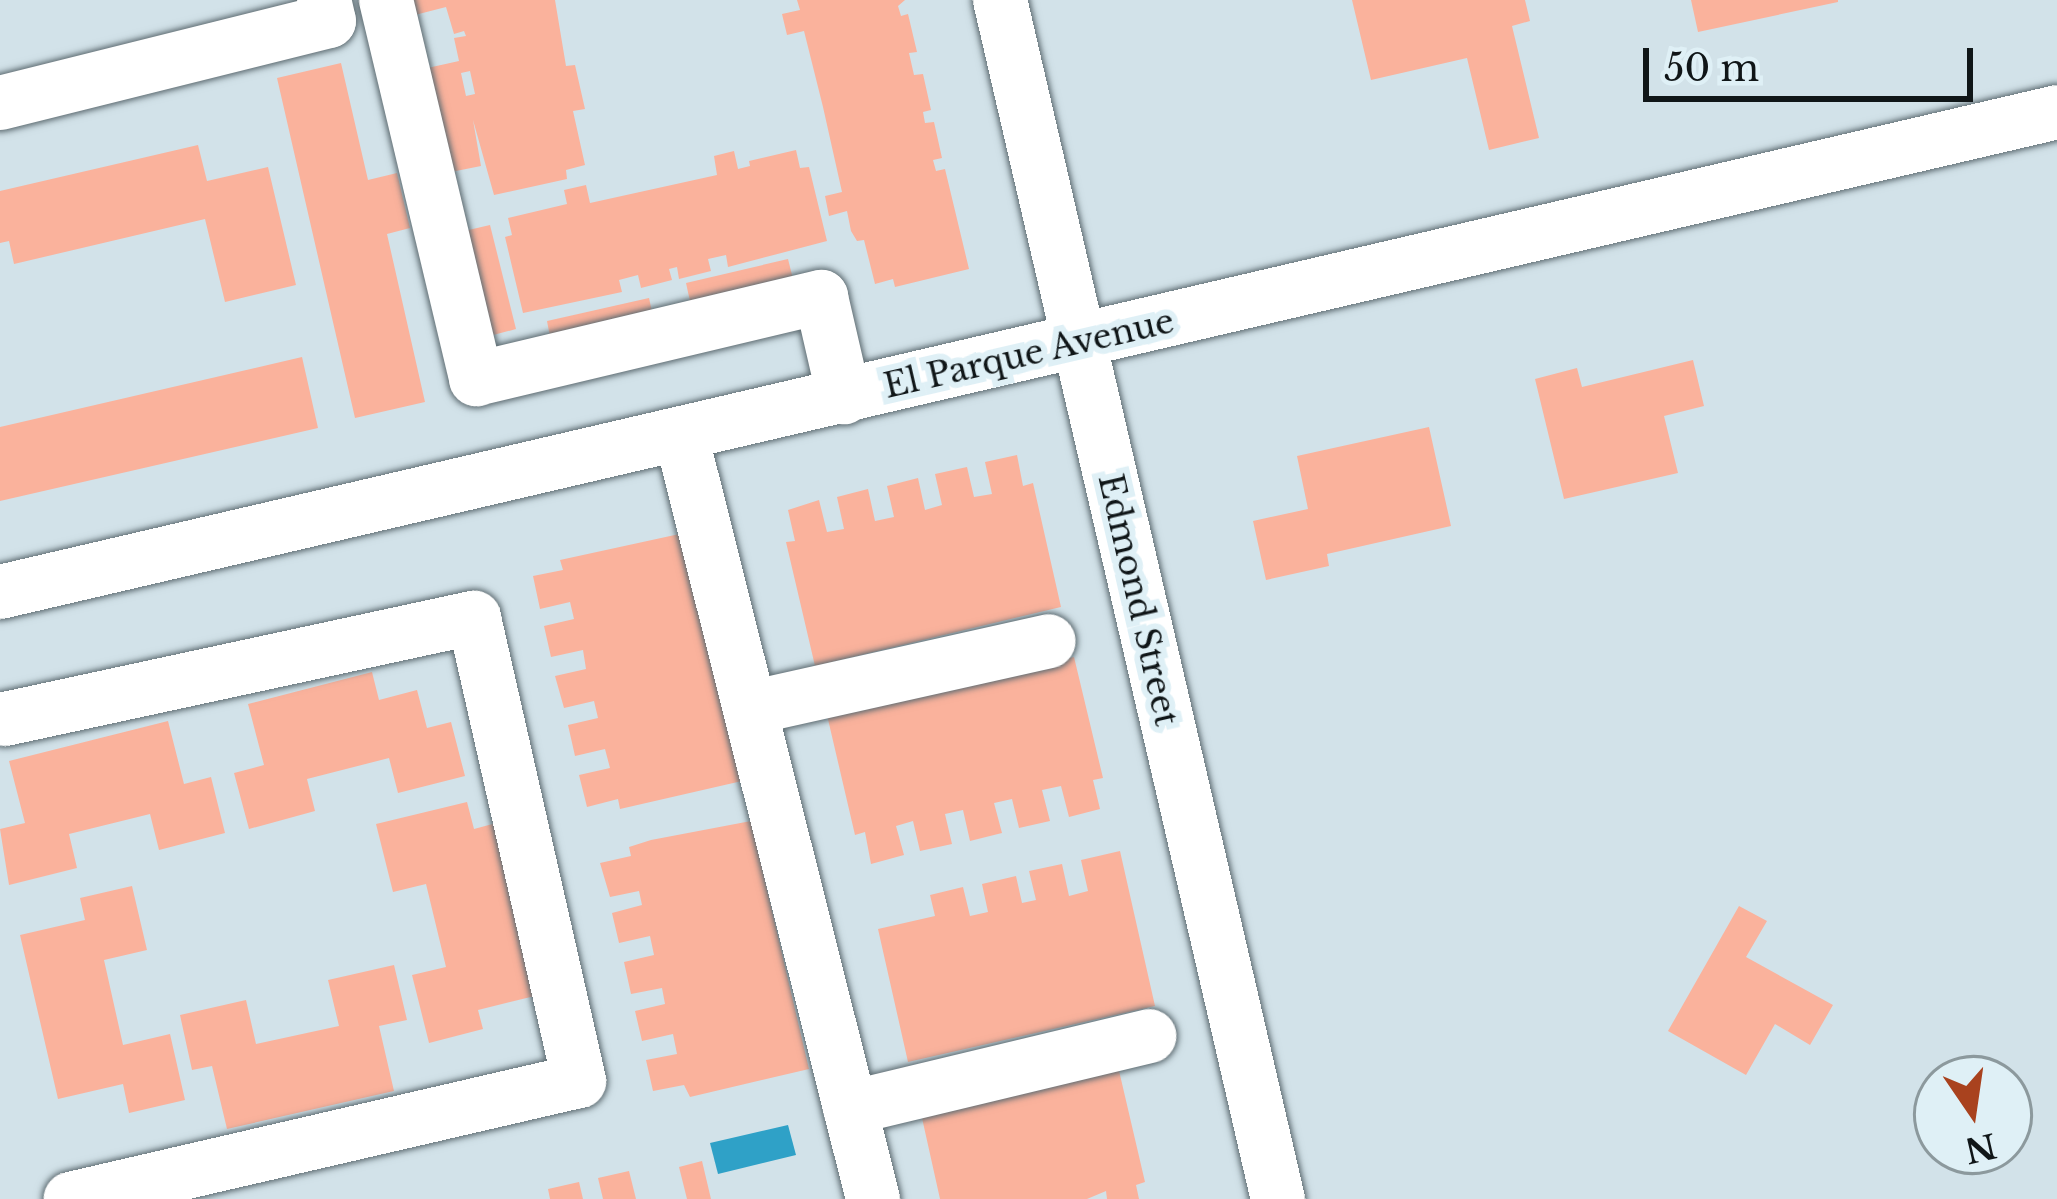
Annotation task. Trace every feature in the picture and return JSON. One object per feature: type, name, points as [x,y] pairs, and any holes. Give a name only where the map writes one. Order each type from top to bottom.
[{"type":"street","points":[[0,103],[329,21],[324,0]]},
{"type":"street","points":[[386,0],[476,379],[821,297],[844,397]]},
{"type":"street","name":"Edmond Street","points":[[1000,0],[1278,1199]]},
{"type":"street","name":"El Parque Avenue","points":[[0,592],[2057,112]]},
{"type":"street","points":[[681,435],[873,1199]]},
{"type":"street","points":[[5,719],[474,618],[579,1081],[70,1199]]},
{"type":"street","points":[[750,708],[1049,641]]},
{"type":"street","points":[[850,1108],[1149,1036]]},
{"type":"water","points":[[788,1125],[796,1155],[718,1174],[710,1143]]},
{"type":"building","points":[[407,0],[555,0],[566,66],[575,65],[585,109],[573,111],[585,165],[566,170],[567,179],[494,195],[473,120],[481,166],[446,173],[423,69],[459,61],[454,38],[466,36],[464,31],[454,34],[446,7],[411,16]],"holes":[[[470,71],[475,94],[466,96],[461,73]]]},
{"type":"building","points":[[797,0],[905,0],[898,6],[901,16],[908,14],[917,52],[909,53],[914,75],[923,74],[931,110],[923,112],[925,123],[934,122],[942,158],[933,160],[936,171],[945,169],[969,269],[895,287],[893,279],[875,284],[864,240],[857,241],[851,231],[847,211],[829,216],[825,196],[842,192],[823,107],[804,31],[787,35],[782,14],[800,10]]},
{"type":"building","points":[[1352,0],[1525,0],[1530,21],[1512,26],[1539,138],[1489,150],[1467,58],[1371,80]]},
{"type":"building","points":[[1691,0],[1838,0],[1838,2],[1698,32]]},
{"type":"building","points":[[341,63],[368,180],[397,173],[410,228],[387,234],[425,402],[355,418],[277,78]]},
{"type":"building","points":[[198,145],[207,181],[268,167],[296,285],[225,302],[205,219],[14,264],[9,241],[0,243],[0,191]]},
{"type":"building","points":[[796,150],[800,168],[809,167],[827,241],[728,267],[726,255],[708,259],[711,271],[679,279],[677,267],[669,269],[672,280],[641,288],[638,275],[619,280],[622,292],[523,313],[505,237],[512,235],[508,218],[567,204],[564,190],[586,185],[590,203],[717,175],[714,156],[734,151],[738,169],[750,166],[749,161]]},
{"type":"building","points":[[490,225],[516,329],[486,337],[460,232]]},
{"type":"building","points":[[788,259],[796,291],[693,315],[686,283]]},
{"type":"building","points":[[649,298],[655,325],[552,347],[547,321]]},
{"type":"building","points":[[302,357],[318,428],[0,501],[0,427]]},
{"type":"building","points":[[1693,360],[1704,406],[1664,416],[1678,473],[1564,499],[1535,379],[1577,368],[1582,387]]},
{"type":"building","points":[[1429,427],[1451,526],[1327,554],[1329,566],[1266,580],[1253,521],[1308,509],[1297,456]]},
{"type":"building","points":[[1017,455],[1023,486],[1033,483],[1061,607],[815,666],[786,542],[795,541],[788,510],[819,500],[827,532],[844,529],[837,497],[868,489],[875,521],[894,517],[887,486],[918,478],[925,510],[942,505],[935,474],[967,467],[974,497],[992,494],[985,462]]},
{"type":"building","points":[[684,533],[742,781],[620,809],[618,799],[587,807],[579,775],[610,768],[605,749],[575,756],[568,725],[598,718],[594,701],[564,708],[555,676],[586,669],[583,650],[551,657],[544,626],[574,619],[570,602],[540,609],[533,576],[563,570],[560,560]]},
{"type":"building","points":[[1074,657],[1103,778],[1093,780],[1100,809],[1069,817],[1061,786],[1042,790],[1050,821],[1019,828],[1012,799],[994,803],[1002,833],[970,841],[963,810],[945,814],[952,844],[920,851],[913,821],[896,826],[904,855],[871,864],[865,832],[855,835],[827,715]]},
{"type":"building","points":[[372,672],[379,700],[417,690],[427,728],[451,722],[465,776],[398,793],[389,758],[307,779],[315,811],[249,829],[234,773],[264,765],[248,704]]},
{"type":"building","points":[[168,721],[184,784],[211,777],[225,833],[159,850],[150,814],[69,834],[77,868],[9,885],[0,829],[25,823],[9,761]]},
{"type":"building","points":[[467,802],[474,829],[500,822],[543,994],[478,1010],[483,1029],[429,1043],[412,975],[446,967],[426,884],[393,892],[376,824]]},
{"type":"building","points":[[751,821],[809,1069],[690,1097],[684,1085],[653,1091],[646,1060],[677,1054],[673,1034],[642,1041],[635,1011],[665,1004],[662,988],[631,994],[624,962],[654,955],[650,936],[619,943],[612,913],[642,905],[639,891],[610,897],[600,863],[631,856],[629,847],[651,840]]},
{"type":"building","points":[[1120,851],[1155,1006],[908,1062],[878,929],[935,916],[930,895],[963,887],[970,916],[988,912],[982,884],[1016,876],[1022,903],[1036,900],[1029,871],[1062,864],[1069,896],[1088,891],[1081,860]]},
{"type":"building","points":[[132,886],[147,950],[104,960],[123,1045],[170,1034],[185,1100],[129,1113],[123,1084],[58,1099],[20,935],[85,920],[80,898]]},
{"type":"building","points":[[1739,906],[1767,921],[1746,957],[1833,1005],[1810,1045],[1775,1024],[1746,1075],[1668,1031]]},
{"type":"building","points":[[394,965],[407,1020],[379,1026],[394,1091],[227,1129],[212,1066],[192,1070],[180,1015],[246,1000],[256,1044],[339,1026],[328,980]]},
{"type":"building","points":[[1117,1062],[1145,1182],[1136,1185],[1139,1199],[1107,1199],[1106,1191],[1087,1199],[940,1199],[920,1109]]},
{"type":"building","points":[[702,1161],[711,1199],[687,1199],[679,1167]]},
{"type":"building","points":[[629,1171],[636,1199],[603,1199],[598,1178]]},
{"type":"building","points":[[579,1182],[583,1199],[550,1199],[548,1189]]}]
